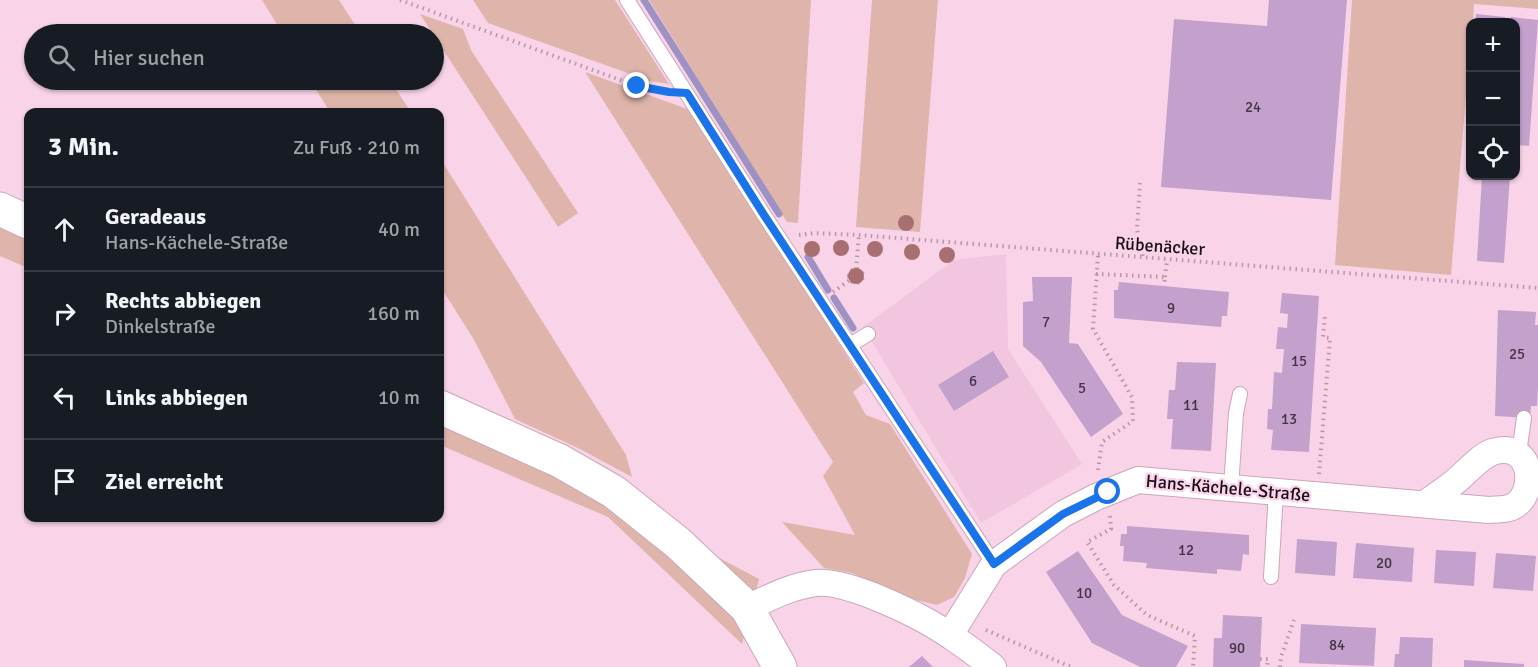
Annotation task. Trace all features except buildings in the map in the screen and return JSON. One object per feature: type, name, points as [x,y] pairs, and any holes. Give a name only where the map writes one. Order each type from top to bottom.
[{"type":"main road","points":[[0,209],[24,220]]},
{"type":"main road","points":[[444,408],[560,461],[614,492],[678,543],[747,609],[780,667]]},
{"type":"street","points":[[1426,503],[1491,453],[1510,449],[1519,453]]},
{"type":"street","name":"Hans-Kächele-Straße","points":[[950,635],[994,564],[1063,514],[1138,480],[1489,510],[1512,508],[1522,500],[1530,488],[1531,472],[1525,459],[1519,453]]},
{"type":"street","points":[[747,609],[784,591],[817,583],[854,588],[950,635],[993,667]]},
{"type":"lane","points":[[627,0],[994,564]]},
{"type":"lane","points":[[850,345],[868,334]]},
{"type":"lane","points":[[1231,488],[1236,412],[1240,394]]},
{"type":"lane","points":[[1519,453],[1524,418]]},
{"type":"lane","points":[[1271,577],[1276,492]]},
{"type":"path","points":[[400,0],[637,86],[687,93]]},
{"type":"path","points":[[1140,183],[1137,230],[1143,258]]},
{"type":"path","name":"Rübenäcker","points":[[781,238],[814,233],[859,235],[1538,288]]},
{"type":"path","points":[[856,269],[859,235]]},
{"type":"path","points":[[1098,255],[1094,329],[1132,397],[1133,421],[1102,442],[1102,495],[1111,529],[1087,542],[1114,585],[1147,615],[1195,636],[1193,667]]},
{"type":"path","points":[[1164,286],[1167,260]]},
{"type":"path","points":[[1096,274],[1165,277]]},
{"type":"path","points":[[1317,496],[1330,338],[1323,337],[1325,316]]},
{"type":"path","points":[[1280,667],[1294,620]]},
{"type":"path","points":[[950,635],[982,628],[1071,667]]},
{"type":"path","points":[[1260,659],[1268,659],[1267,667]]},
{"type":"shaded area","points":[[262,0],[339,0],[355,24],[277,24]]},
{"type":"shaded area","points":[[473,0],[615,0],[669,84],[650,81],[488,23]]},
{"type":"shaded area","points":[[649,0],[811,0],[798,223],[787,222]]},
{"type":"shaded area","points":[[872,0],[938,0],[920,232],[856,227]]},
{"type":"shaded area","points":[[1352,0],[1538,0],[1538,9],[1474,4],[1473,18],[1466,18],[1466,96],[1451,275],[1335,265]]},
{"type":"shaded area","points":[[420,14],[463,29],[471,50],[578,213],[558,227],[444,51],[444,24],[426,24]]},
{"type":"shaded area","points":[[585,72],[690,110],[864,383],[853,392],[866,415],[890,424],[972,554],[965,578],[954,597],[937,605],[908,598],[852,573],[824,568],[782,522],[855,535],[823,476],[833,462]]},
{"type":"shaded area","points":[[316,90],[397,90],[408,108],[328,108]]},
{"type":"shaded area","points":[[444,164],[626,455],[632,477],[580,449],[515,419],[473,338],[444,292]]},
{"type":"shaded area","points":[[0,213],[24,224],[24,266],[0,256]]},
{"type":"shaded area","points":[[1006,254],[1008,349],[1082,464],[981,523],[863,327],[954,260]]},
{"type":"shaded area","points":[[444,418],[538,462],[759,579],[742,644],[608,517],[444,447]]},
{"type":"waterway","points":[[644,0],[779,214]]},
{"type":"waterway","points":[[808,257],[828,290]]},
{"type":"waterway","points":[[834,298],[853,328]]},
{"type":"route","points":[[637,86],[687,93],[764,215],[994,564],[1063,514],[1108,492]]}]
